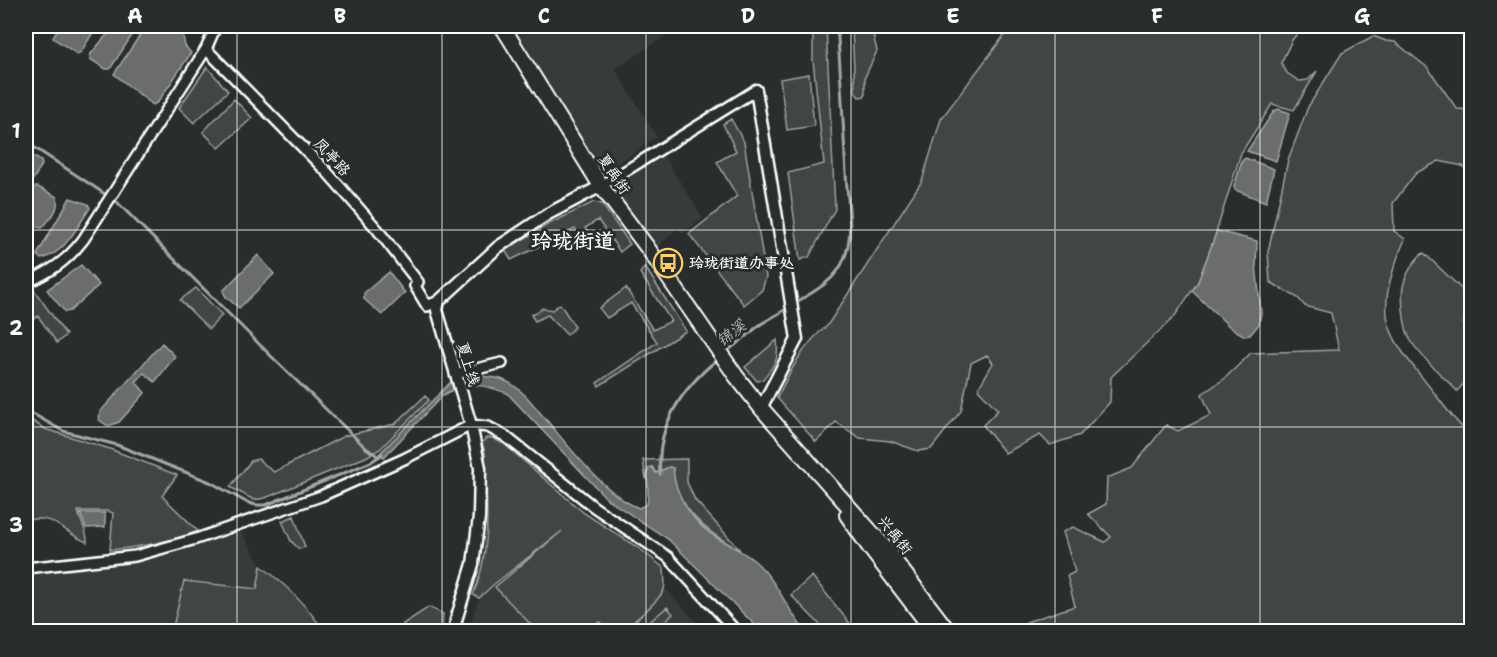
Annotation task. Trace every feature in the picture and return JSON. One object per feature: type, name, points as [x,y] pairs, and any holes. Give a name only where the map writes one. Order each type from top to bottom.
[{"type":"main road","name":"夏禹街","points":[[502,26],[601,186],[647,247],[706,335],[761,408]]},
{"type":"main road","name":"兴禹街","points":[[761,408],[881,543],[949,632]]},
{"type":"main road","name":"兴禹街","points":[[812,464],[870,548],[934,632]]},
{"type":"street","points":[[26,283],[60,265],[72,254],[97,220],[206,49],[216,26]]},
{"type":"street","name":"凤亭路","points":[[206,49],[327,172],[377,229],[418,282],[415,286],[428,306],[439,301]]},
{"type":"street","points":[[439,301],[498,247],[548,214],[601,186],[756,90],[797,339],[761,408]]},
{"type":"street","name":"夏上线","points":[[439,301],[437,309],[471,425],[480,468],[473,564],[456,620],[455,632]]},
{"type":"street","points":[[455,374],[502,363]]},
{"type":"street","points":[[26,568],[135,556],[196,539],[321,496],[404,459],[471,425],[488,428],[505,436],[594,507],[668,557],[737,632]]},
{"type":"shaded area","points":[[59,26],[97,26],[81,52],[77,54],[53,38]]},
{"type":"shaded area","points":[[114,26],[138,26],[110,69],[106,69],[90,59],[90,55]]},
{"type":"shaded area","points":[[146,26],[181,26],[185,46],[191,53],[158,102],[153,105],[114,74]]},
{"type":"shaded area","points":[[534,26],[681,26],[615,69],[657,137],[602,174],[518,35]]},
{"type":"shaded area","points":[[813,26],[826,26],[835,209],[809,257],[800,260],[788,173],[824,164],[813,60]]},
{"type":"shaded area","points":[[852,26],[871,26],[877,51],[865,77],[865,96],[859,97],[855,92]]},
{"type":"shaded area","points":[[1015,26],[1304,26],[1292,40],[1281,63],[1287,73],[1299,81],[1308,80],[1317,71],[1294,110],[1272,104],[1241,153],[1198,282],[1174,317],[1111,377],[1110,402],[1080,435],[1050,445],[1040,435],[1005,453],[983,425],[998,410],[978,389],[993,363],[987,355],[971,363],[961,411],[931,449],[918,451],[890,441],[860,438],[836,422],[816,442],[777,398],[798,359],[811,341],[827,326],[922,181],[941,119],[1003,37]]},
{"type":"shaded area","points":[[1373,36],[1395,42],[1428,68],[1457,109],[1471,110],[1471,176],[1463,166],[1439,161],[1416,173],[1393,203],[1394,231],[1405,239],[1387,294],[1387,317],[1403,353],[1450,414],[1471,435],[1471,631],[1434,631],[1419,628],[1418,632],[1029,631],[1026,622],[1075,606],[1067,576],[1075,572],[1063,532],[1073,527],[1105,542],[1111,537],[1088,514],[1106,504],[1107,478],[1132,468],[1166,425],[1178,431],[1211,415],[1202,394],[1224,379],[1251,353],[1339,350],[1331,313],[1305,306],[1298,298],[1270,282],[1268,252],[1288,160],[1308,107],[1342,53]]},
{"type":"shaded area","points":[[207,67],[228,91],[194,123],[179,108]]},
{"type":"shaded area","points":[[809,74],[814,126],[787,130],[780,79]]},
{"type":"shaded area","points":[[234,99],[252,118],[219,148],[203,132]]},
{"type":"shaded area","points":[[1278,109],[1290,113],[1276,161],[1247,151],[1274,111]]},
{"type":"shaded area","points":[[731,119],[744,142],[766,277],[762,290],[744,305],[689,234],[737,196],[717,162],[736,151],[723,124]]},
{"type":"shaded area","points":[[662,153],[703,218],[683,234],[677,229],[654,250],[612,192],[611,187]]},
{"type":"shaded area","points":[[26,154],[41,161],[42,165],[26,191]]},
{"type":"shaded area","points":[[1245,158],[1274,169],[1266,202],[1235,190],[1234,186]]},
{"type":"shaded area","points":[[35,187],[57,197],[58,202],[56,210],[42,228],[26,226],[26,203]]},
{"type":"shaded area","points":[[70,198],[88,204],[90,208],[64,246],[41,259],[37,255]]},
{"type":"shaded area","points":[[594,202],[602,204],[630,244],[620,252],[598,220],[585,228],[592,238],[586,242],[575,229],[511,260],[505,250],[547,225]]},
{"type":"shaded area","points":[[1217,231],[1257,241],[1256,265],[1261,313],[1259,324],[1250,335],[1245,336],[1231,328],[1192,291],[1198,282]]},
{"type":"shaded area","points":[[1424,253],[1471,298],[1463,325],[1471,325],[1471,376],[1457,391],[1419,352],[1410,339],[1404,320],[1404,283],[1412,266]]},
{"type":"shaded area","points":[[258,255],[274,274],[239,308],[226,297],[223,291]]},
{"type":"shaded area","points":[[81,265],[99,285],[70,311],[65,312],[47,290]]},
{"type":"shaded area","points":[[645,267],[686,331],[599,386],[597,383],[657,342],[631,303],[607,318],[599,308],[626,288],[653,330],[671,321],[640,273]]},
{"type":"shaded area","points":[[389,272],[405,293],[382,315],[364,299],[364,293]]},
{"type":"shaded area","points":[[32,287],[66,335],[57,343],[38,316],[26,325],[26,290]]},
{"type":"shaded area","points":[[196,288],[222,315],[209,329],[180,300]]},
{"type":"shaded area","points":[[560,304],[575,327],[567,335],[548,315],[535,321],[531,315],[543,308],[552,310]]},
{"type":"shaded area","points":[[777,340],[775,362],[762,380],[757,381],[745,367]]},
{"type":"shaded area","points":[[162,343],[175,356],[155,382],[144,373],[136,382],[145,393],[119,422],[108,426],[99,420],[100,412]]},
{"type":"shaded area","points":[[468,375],[501,379],[519,389],[600,480],[626,502],[639,508],[647,504],[648,469],[652,467],[656,473],[669,467],[673,468],[677,489],[694,518],[710,533],[744,553],[765,571],[805,631],[760,630],[668,539],[607,499],[507,393],[475,385],[443,395],[384,457],[379,454],[450,383]]},
{"type":"shaded area","points":[[425,396],[429,400],[380,449],[366,457],[265,498],[254,500],[230,487],[251,461],[258,459],[274,472],[344,436],[395,424]]},
{"type":"shaded area","points":[[26,417],[45,429],[110,449],[177,475],[162,496],[198,531],[155,544],[110,550],[113,513],[108,511],[78,511],[87,542],[51,521],[35,519],[26,521]]},
{"type":"shaded area","points":[[486,438],[492,438],[504,444],[584,513],[640,549],[664,568],[665,584],[662,593],[623,631],[613,631],[600,622],[591,631],[537,631],[495,587],[562,531],[479,598],[473,595],[486,542],[485,452],[482,443]]},
{"type":"shaded area","points":[[687,459],[687,482],[695,500],[740,550],[716,536],[686,507],[679,495],[673,468],[669,467],[656,473],[652,467],[648,469],[646,479],[643,460]]},
{"type":"shaded area","points":[[80,513],[105,513],[105,527],[86,528]]},
{"type":"shaded area","points":[[584,513],[640,549],[664,568],[665,588],[702,628],[722,631],[467,632],[479,598]]},
{"type":"shaded area","points":[[294,516],[305,547],[299,549],[291,541],[282,521]]},
{"type":"shaded area","points":[[241,531],[261,566],[257,589],[179,599],[172,631],[26,632],[26,574],[123,564],[183,550]]},
{"type":"shaded area","points":[[261,566],[295,596],[324,631],[172,631],[184,581],[257,589]]},
{"type":"shaded area","points":[[812,576],[856,631],[826,631],[791,595]]},
{"type":"shaded area","points":[[429,607],[443,614],[442,631],[401,631],[403,624]]},
{"type":"shaded area","points":[[667,607],[673,614],[655,631],[639,631]]},
{"type":"waterway","name":"锦溪","points":[[793,304],[823,286],[835,274],[844,259],[849,239],[837,26]]},
{"type":"waterway","points":[[911,26],[919,26]]},
{"type":"waterway","points":[[26,142],[117,202],[270,355],[366,448],[379,457]]},
{"type":"waterway","name":"锦溪","points":[[725,353],[761,324],[788,308]]},
{"type":"waterway","name":"锦溪","points":[[660,474],[662,440],[674,409],[693,382],[718,359]]},
{"type":"waterway","points":[[26,410],[63,431],[117,445],[210,482],[256,505],[266,505],[371,462],[382,454]]},
{"type":"place","name":"玲珑街道办事处","points":[[668,263]]},
{"type":"district","name":"玲珑街道","points":[[573,241]]}]
